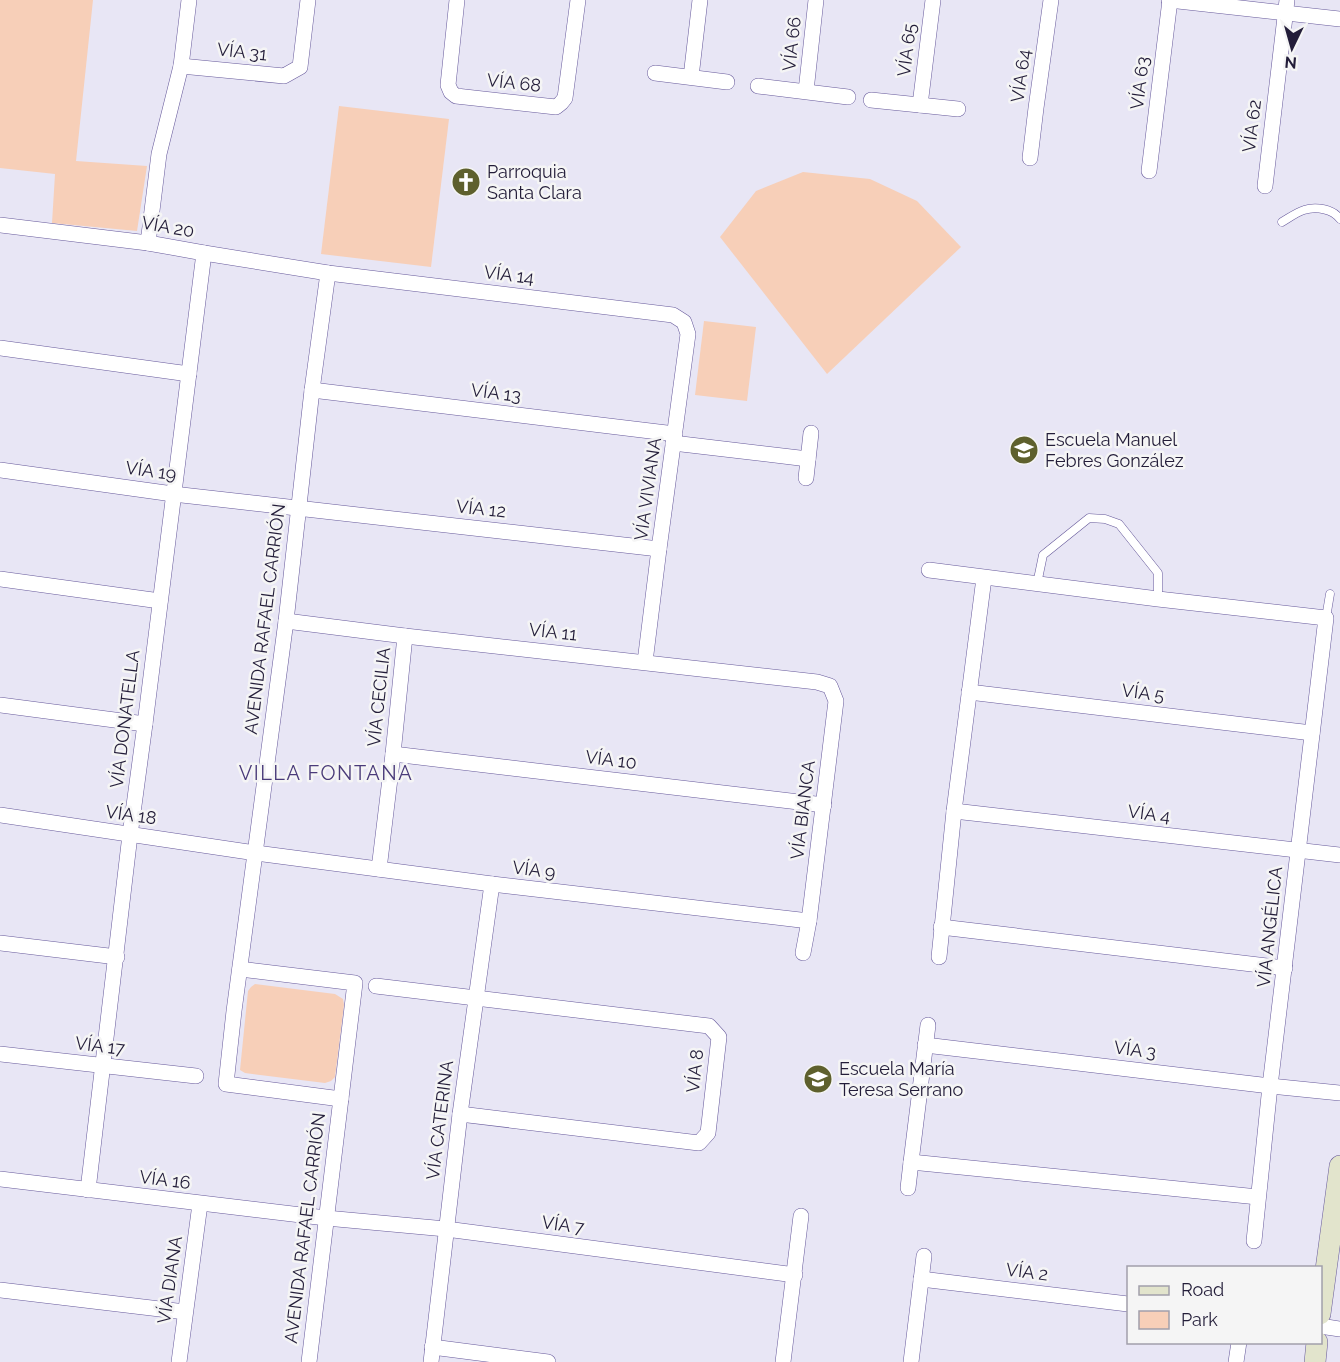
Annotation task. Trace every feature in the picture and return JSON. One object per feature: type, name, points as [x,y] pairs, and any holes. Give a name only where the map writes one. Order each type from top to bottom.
[{"type":"street","points":[[148,243],[159,154],[181,66],[189,0]]},
{"type":"street","name":"VÍA 31","points":[[181,66],[284,76],[300,67],[308,0]]},
{"type":"street","name":"VÍA 68","points":[[458,0],[448,85],[451,92],[456,96],[556,107],[565,98],[578,0]]},
{"type":"street","points":[[691,77],[700,0]]},
{"type":"street","name":"VÍA 66","points":[[806,92],[816,0]]},
{"type":"street","name":"VÍA 65","points":[[920,105],[933,0]]},
{"type":"street","name":"VÍA 64","points":[[1030,158],[1051,0]]},
{"type":"street","points":[[1170,0],[1286,6],[1340,19]]},
{"type":"street","name":"VÍA 63","points":[[1149,171],[1170,0]]},
{"type":"street","name":"VÍA 62","points":[[1265,186],[1286,6]]},
{"type":"street","points":[[655,73],[727,82]]},
{"type":"street","name":"VÍA 66","points":[[758,86],[848,97]]},
{"type":"street","name":"VÍA 65","points":[[871,100],[958,110]]},
{"type":"street","name":"VÍA 20","points":[[0,225],[148,243],[328,273]]},
{"type":"street","name":"VÍA DONATELLA","points":[[88,1190],[130,835],[204,253]]},
{"type":"street","name":"VÍA 14","points":[[328,273],[673,315],[684,322]]},
{"type":"street","name":"AVENIDA RAFAEL CARRIÓN","points":[[328,273],[226,1084],[341,1099]]},
{"type":"street","name":"VÍA VIVIANA","points":[[645,662],[688,334],[684,322]]},
{"type":"street","points":[[0,348],[189,374]]},
{"type":"street","name":"VÍA 13","points":[[312,390],[808,459]]},
{"type":"street","points":[[806,478],[811,434]]},
{"type":"street","name":"VÍA 19","points":[[0,470],[173,494],[298,508]]},
{"type":"street","name":"VÍA 12","points":[[298,508],[659,549]]},
{"type":"street","points":[[929,570],[1326,618]]},
{"type":"street","points":[[939,957],[954,811],[984,578]]},
{"type":"street","points":[[0,579],[160,601]]},
{"type":"street","name":"VÍA ANGÉLICA","points":[[1254,1241],[1270,1086],[1326,618]]},
{"type":"street","name":"VÍA 11","points":[[286,621],[817,682]]},
{"type":"street","name":"VÍA CECILIA","points":[[379,869],[405,636]]},
{"type":"street","name":"VÍA BIANCA","points":[[803,953],[836,701],[830,686],[817,682]]},
{"type":"street","name":"VÍA 5","points":[[969,692],[1312,733]]},
{"type":"street","points":[[0,705],[145,724]]},
{"type":"street","name":"VÍA 10","points":[[393,754],[824,805]]},
{"type":"street","name":"VÍA 4","points":[[954,811],[1340,855]]},
{"type":"street","name":"VÍA 18","points":[[0,815],[256,853]]},
{"type":"street","name":"VÍA 9","points":[[256,853],[492,884],[809,921]]},
{"type":"street","name":"VÍA CATERINA","points":[[431,1354],[460,1114],[492,884]]},
{"type":"street","points":[[941,927],[1285,968]]},
{"type":"street","points":[[0,943],[117,957]]},
{"type":"street","name":"AVENIDA RAFAEL CARRIÓN","points":[[240,969],[355,982],[309,1362]]},
{"type":"street","name":"VÍA 8","points":[[376,986],[709,1026],[719,1037],[708,1133],[699,1143],[460,1114]]},
{"type":"street","points":[[908,1188],[928,1025]]},
{"type":"street","name":"VÍA 3","points":[[926,1045],[1340,1093]]},
{"type":"street","name":"VÍA 17","points":[[0,1054],[196,1076]]},
{"type":"street","points":[[910,1162],[1258,1197]]},
{"type":"street","points":[[1322,1299],[1340,1166]]},
{"type":"street","name":"VÍA 16","points":[[0,1179],[326,1218]]},
{"type":"street","name":"VÍA DIANA","points":[[179,1362],[200,1204]]},
{"type":"street","points":[[783,1362],[801,1215]]},
{"type":"street","name":"VÍA 7","points":[[326,1218],[446,1229],[795,1275]]},
{"type":"street","points":[[911,1362],[924,1256]]},
{"type":"street","name":"VÍA 2","points":[[921,1279],[1127,1304]]},
{"type":"street","points":[[0,1290],[185,1312]]},
{"type":"street","points":[[1322,1326],[1340,1329]]},
{"type":"street","points":[[1236,1362],[1239,1344]]},
{"type":"street","points":[[1315,1362],[1317,1344]]},
{"type":"street","points":[[431,1354],[548,1362]]},
{"type":"lane","points":[[1282,222],[1305,209],[1323,209],[1336,213],[1340,219]]},
{"type":"lane","points":[[1037,584],[1043,555],[1089,519],[1104,519],[1119,524],[1158,573],[1158,599]]},
{"type":"lane","points":[[1326,618],[1330,594]]},
{"type":"green space","points":[[0,0],[93,0],[76,161],[147,166],[137,231],[52,223],[55,174],[0,168]]},
{"type":"green space","points":[[339,106],[449,119],[431,267],[321,254]]},
{"type":"green space","points":[[803,172],[870,179],[917,201],[961,247],[827,374],[720,237],[756,191]]},
{"type":"green space","points":[[704,321],[756,327],[747,401],[695,395]]},
{"type":"green space","points":[[255,984],[335,994],[343,999],[335,1077],[331,1081],[325,1083],[245,1073],[240,1070],[248,991]]},
{"type":"place","name":"Parroquia Santa Clara","points":[[466,182]]},
{"type":"place","name":"Escuela Manuel Febres González","points":[[1024,450]]},
{"type":"place","name":"Escuela María Teresa Serrano","points":[[818,1079]]},
{"type":"district","name":"VILLA FONTANA","points":[[326,773]]}]
